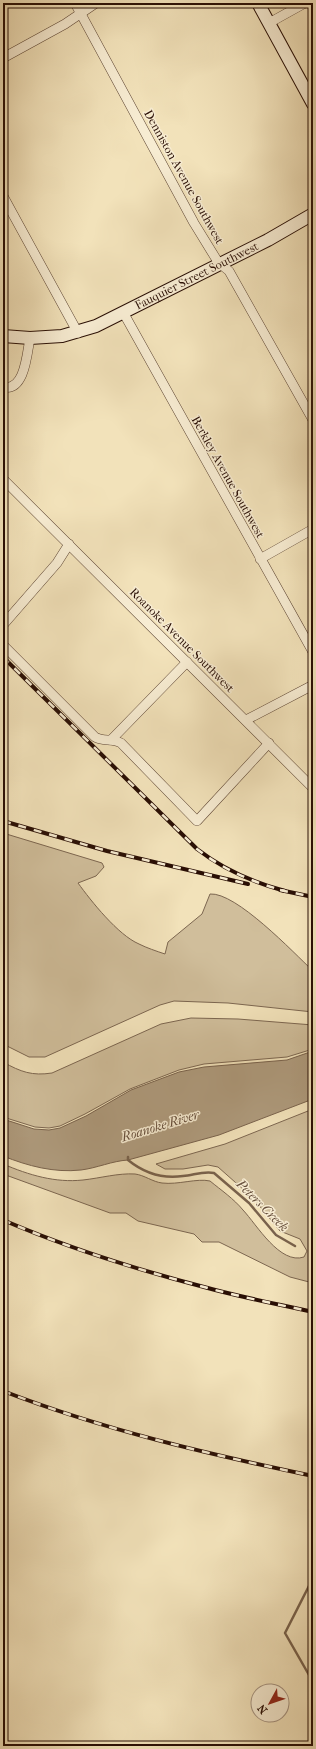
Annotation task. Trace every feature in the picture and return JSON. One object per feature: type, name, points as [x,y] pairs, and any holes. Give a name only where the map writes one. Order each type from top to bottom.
[{"type":"street","name":"Denniston Avenue Southwest","points":[[75,3],[194,223],[220,264],[229,271],[313,420]]},
{"type":"street","points":[[3,58],[65,24],[96,3]]},
{"type":"street","points":[[258,3],[313,104]]},
{"type":"street","points":[[269,23],[306,3]]},
{"type":"street","points":[[3,196],[78,332]]},
{"type":"street","name":"Fauquier Street Southwest","points":[[3,336],[30,338],[62,336],[96,326],[268,240],[313,214]]},
{"type":"street","name":"Berkley Avenue Southwest","points":[[123,312],[313,652]]},
{"type":"street","points":[[3,387],[12,388],[20,381],[30,338]]},
{"type":"street","name":"Roanoke Avenue Southwest","points":[[3,479],[70,544],[313,788]]},
{"type":"street","points":[[260,559],[313,529]]},
{"type":"street","points":[[3,625],[57,563],[70,544]]},
{"type":"street","points":[[3,645],[95,736],[104,740],[111,740],[121,743],[196,821],[269,743]]},
{"type":"street","points":[[111,740],[187,662]]},
{"type":"street","points":[[246,720],[313,685]]},
{"type":"shaded area","points":[[3,833],[102,863],[104,867],[96,876],[78,883],[97,908],[122,933],[139,944],[165,954],[168,942],[202,914],[210,894],[221,896],[234,903],[249,912],[313,971],[313,1012],[228,1003],[174,1001],[160,1005],[45,1057],[29,1057],[3,1044]]},
{"type":"shaded area","points":[[191,1018],[238,1019],[313,1025],[313,1049],[287,1057],[204,1064],[179,1070],[130,1089],[60,1126],[49,1128],[35,1127],[3,1117],[3,1062],[27,1072],[38,1074],[52,1073],[161,1024]]},
{"type":"shaded area","points":[[313,1109],[313,1283],[290,1277],[219,1242],[202,1242],[194,1234],[138,1221],[126,1213],[110,1213],[3,1174],[3,1164],[32,1175],[73,1181],[135,1174],[162,1183],[199,1180],[210,1181],[239,1206],[262,1234],[278,1250],[295,1258],[304,1257],[307,1251],[300,1239],[280,1231],[253,1198],[218,1167],[208,1165],[183,1169],[165,1169],[156,1164],[225,1144]]},
{"type":"water","name":"Roanoke River","points":[[313,1051],[313,1099],[219,1135],[128,1160],[93,1168],[71,1171],[41,1168],[3,1156],[3,1119],[34,1129],[49,1130],[60,1128],[86,1116],[131,1090],[179,1072],[204,1067],[287,1060]]},
{"type":"waterway","name":"Peters Creek","points":[[128,1157],[128,1160],[134,1165],[147,1172],[161,1176],[176,1177],[202,1173],[214,1173],[249,1203],[276,1235],[295,1246]]},
{"type":"waterway","name":"Peters Creek","points":[[313,1578],[285,1633],[313,1682]]},
{"type":"railway","points":[[3,657],[197,849],[228,869],[261,884],[285,891]]},
{"type":"railway","points":[[3,821],[107,851],[248,884]]},
{"type":"railway","points":[[280,890],[313,897]]},
{"type":"railway","points":[[3,1220],[77,1249],[153,1273],[231,1294],[313,1312]]},
{"type":"railway","points":[[3,1391],[79,1418],[156,1440],[313,1476]]}]
